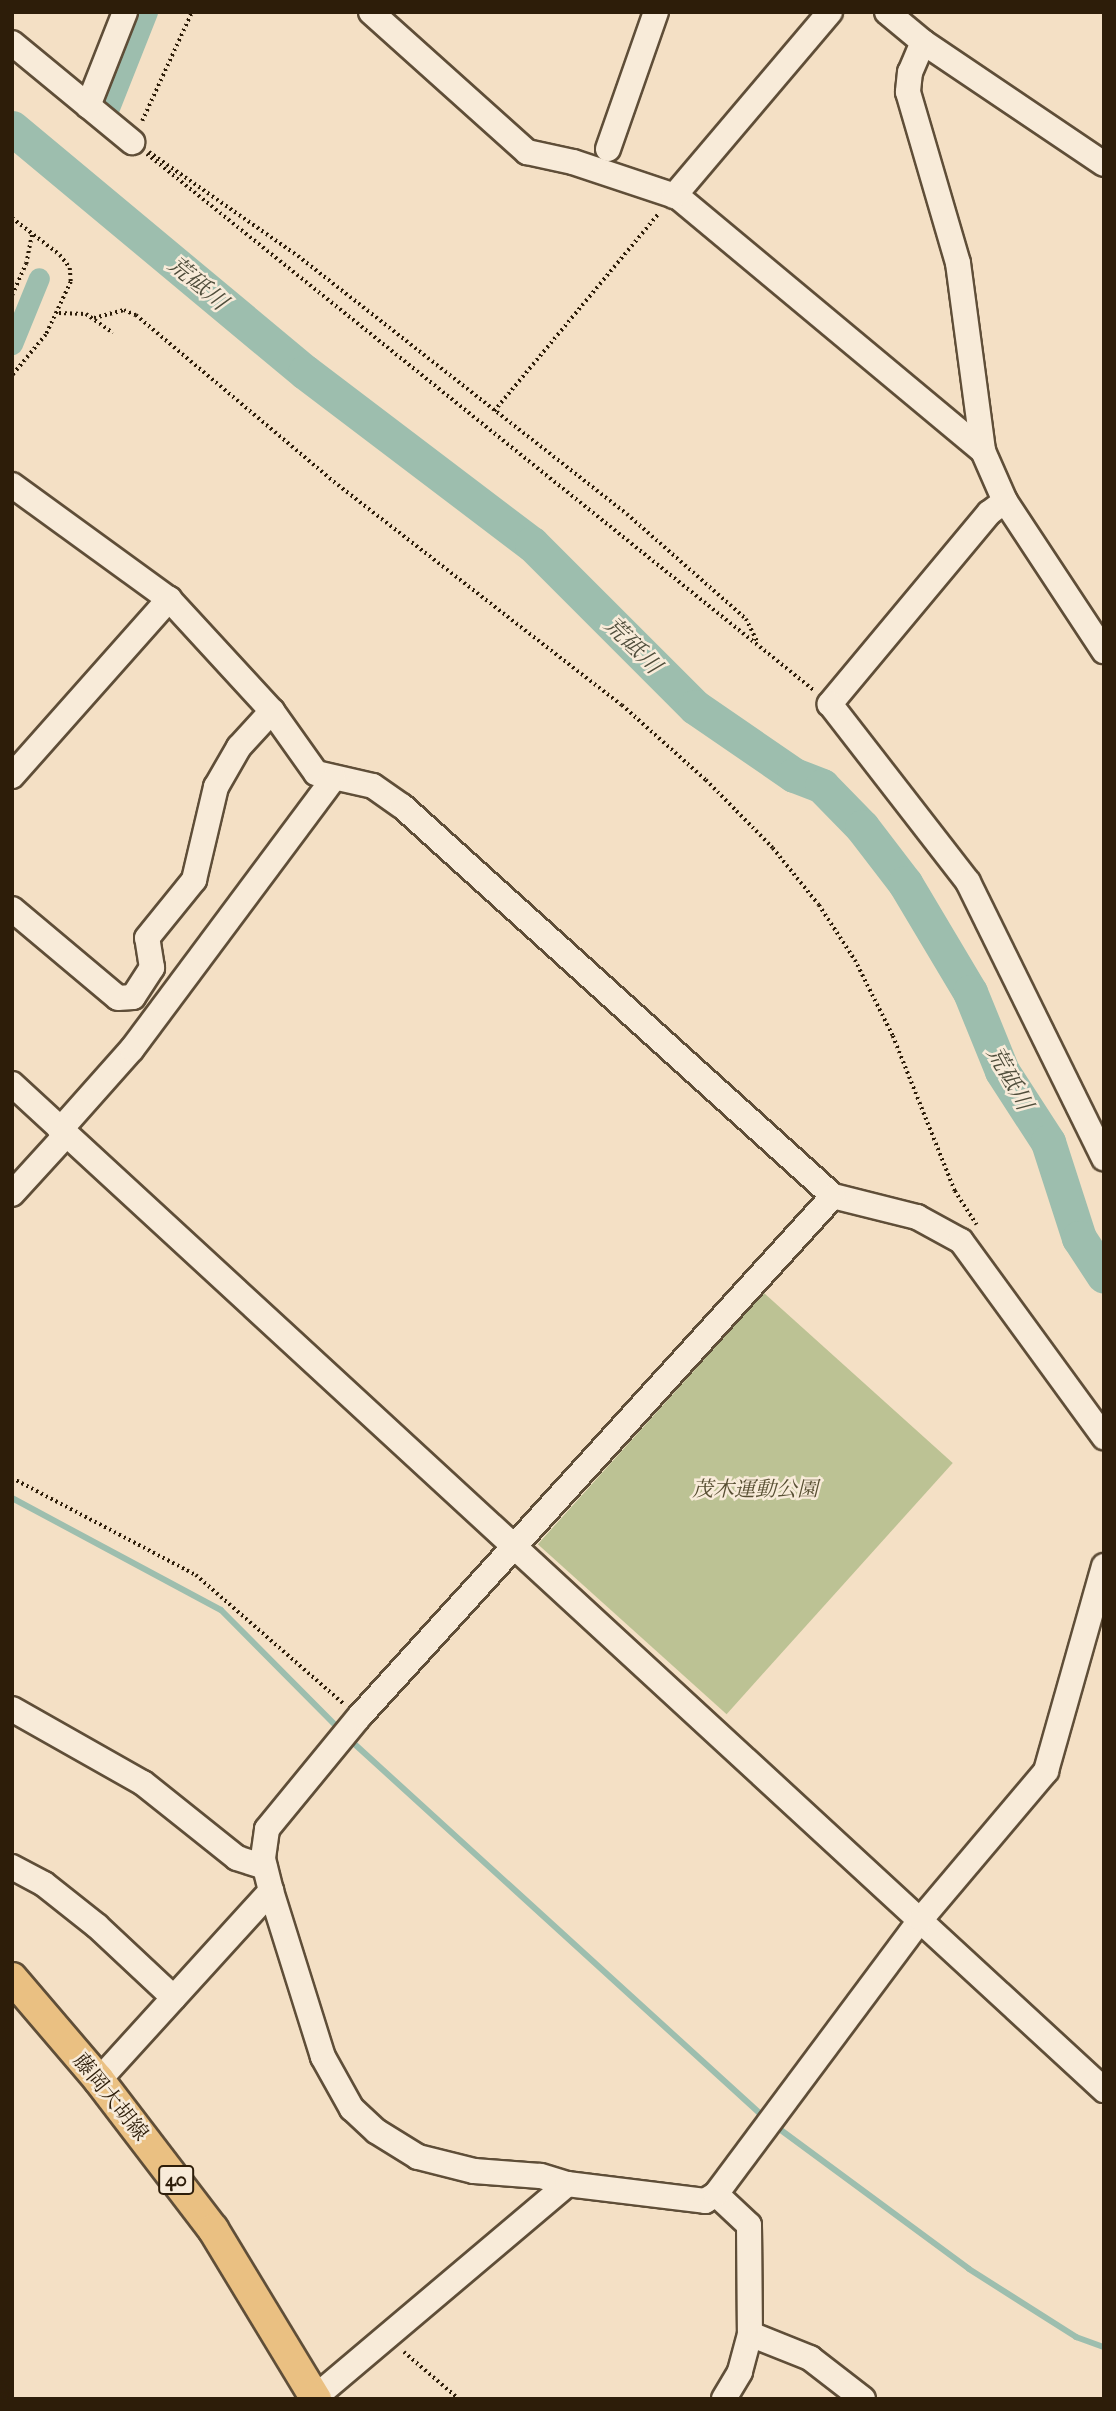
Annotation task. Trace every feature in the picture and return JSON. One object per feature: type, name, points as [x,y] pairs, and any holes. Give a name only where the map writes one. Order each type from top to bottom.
[{"type":"main road","name":"藤岡大胡線","points":[[12,1978],[99,2080],[213,2229],[315,2398]]},
{"type":"street","points":[[88,106],[125,12]]},
{"type":"street","points":[[371,12],[527,152],[573,162],[674,196],[983,452]]},
{"type":"street","points":[[608,149],[656,12]]},
{"type":"street","points":[[674,196],[830,12]]},
{"type":"street","points":[[887,12],[923,42],[1104,164]]},
{"type":"street","points":[[923,42],[910,72],[908,92],[958,263],[983,452],[1005,501],[1104,651]]},
{"type":"street","points":[[12,43],[132,142]]},
{"type":"street","points":[[12,485],[169,599],[272,711],[316,773],[373,786],[402,806],[833,1196],[917,1216],[961,1241],[1104,1437]]},
{"type":"street","points":[[1005,501],[989,513],[830,704],[935,834],[968,882],[1104,1158]]},
{"type":"street","points":[[12,776],[169,599]]},
{"type":"street","points":[[12,909],[118,999],[133,997],[152,968],[146,938],[194,880],[216,787],[239,747],[272,711]]},
{"type":"street","points":[[12,1194],[132,1049],[333,779]]},
{"type":"street","points":[[12,1084],[62,1133],[517,1547],[1104,2090]]},
{"type":"street","points":[[833,1196],[517,1547],[359,1717],[267,1829],[268,1879],[323,2057],[352,2109],[376,2131],[418,2157],[474,2171],[540,2176],[567,2185],[705,2201],[716,2194],[920,1919],[1046,1771],[1104,1566]]},
{"type":"street","points":[[12,1709],[143,1783],[237,1858],[268,1879]]},
{"type":"street","points":[[12,1867],[44,1884],[97,1926],[174,1998]]},
{"type":"street","points":[[99,2080],[174,1998],[268,1879]]},
{"type":"street","points":[[315,2398],[567,2185]]},
{"type":"street","points":[[716,2194],[749,2225],[750,2334],[740,2372],[724,2399]]},
{"type":"street","points":[[750,2334],[810,2358],[863,2399]]},
{"type":"path","points":[[132,142],[192,12]]},
{"type":"path","points":[[132,142],[298,256],[637,523],[746,619],[758,643]]},
{"type":"path","points":[[132,142],[758,643],[830,704]]},
{"type":"path","points":[[494,411],[674,196]]},
{"type":"path","points":[[12,218],[70,268],[71,282],[59,313],[12,376]]},
{"type":"path","points":[[12,295],[26,264],[32,234]]},
{"type":"path","points":[[59,313],[94,318],[124,310],[136,315],[338,485],[622,705],[706,779],[773,848],[819,905],[855,960],[893,1036],[956,1191],[983,1234]]},
{"type":"path","points":[[94,318],[113,333]]},
{"type":"path","points":[[12,1478],[196,1575],[359,1717]]},
{"type":"path","points":[[386,2337],[459,2399]]},
{"type":"green space","name":"茂木運動公園","points":[[764,1293],[953,1463],[727,1714],[538,1544]]},
{"type":"waterway","points":[[109,108],[147,12]]},
{"type":"waterway","name":"荒砥川","points":[[12,128],[305,372],[532,544],[695,707],[794,775],[822,786],[862,827],[905,883],[970,992],[1002,1071],[1048,1142],[1079,1238],[1104,1276]]},
{"type":"waterway","points":[[12,344],[39,278]]},
{"type":"waterway","points":[[12,1498],[221,1610],[341,1731]]},
{"type":"waterway","points":[[349,1739],[765,2118]]},
{"type":"waterway","points":[[774,2125],[969,2269],[1076,2337],[1104,2347]]}]
